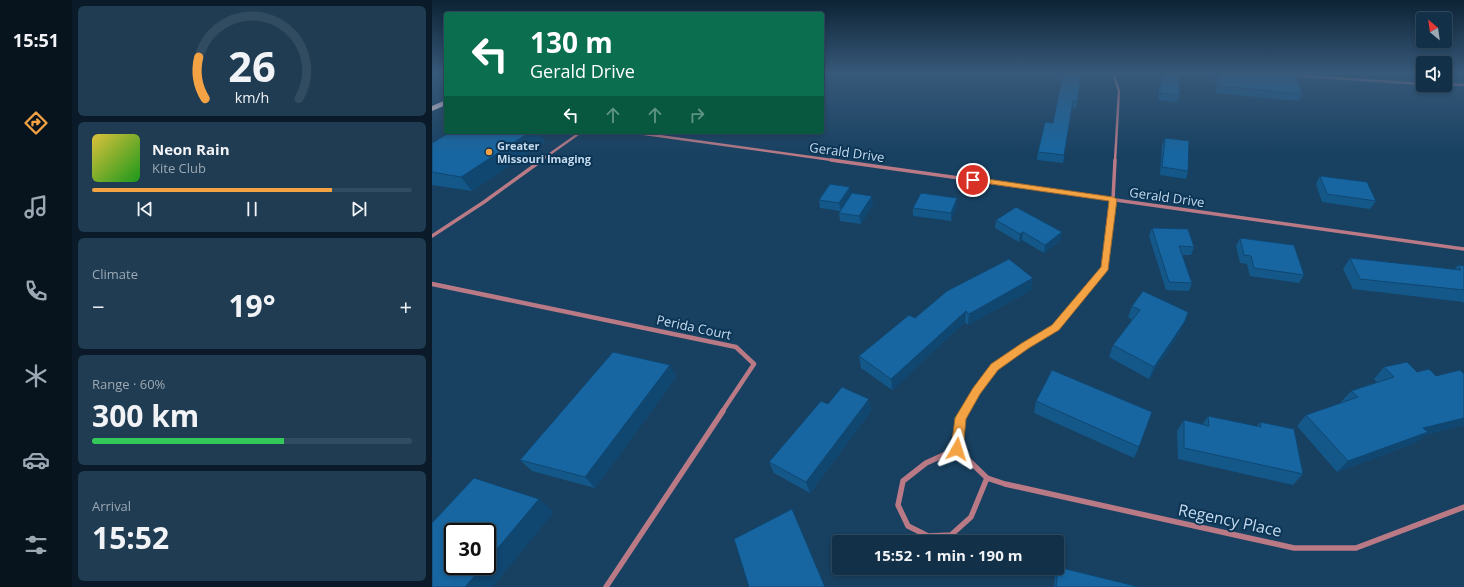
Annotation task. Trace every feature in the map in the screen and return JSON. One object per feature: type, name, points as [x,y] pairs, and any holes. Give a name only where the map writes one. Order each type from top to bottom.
[{"type":"main road","points":[[435,108],[444,103]]},
{"type":"street","points":[[957,449],[960,418],[994,367],[1056,327],[1105,268],[1113,199],[1118,100]]},
{"type":"street","points":[[432,236],[484,202],[578,134]]},
{"type":"street","name":"Gerald Drive","points":[[644,134],[1464,249]]},
{"type":"street","name":"Perida Court","points":[[432,284],[736,347],[754,364],[606,587]]},
{"type":"street","points":[[957,449],[987,478],[971,517],[951,535],[928,536],[908,526],[898,505],[902,481],[926,463],[957,449]]},
{"type":"street","name":"Regency Place","points":[[987,478],[1070,499],[1294,548],[1356,548],[1464,507]]},
{"type":"building","points":[[1058,100],[1077,100],[1073,101],[1064,155],[1038,152],[1045,122],[1053,123]]},
{"type":"building","points":[[448,134],[527,134],[461,177],[432,172],[432,143]]},
{"type":"building","points":[[1165,138],[1189,141],[1188,171],[1162,167]]},
{"type":"building","points":[[1320,176],[1367,182],[1376,201],[1327,194]]},
{"type":"building","points":[[830,184],[850,187],[839,203],[819,200]]},
{"type":"building","points":[[852,193],[872,196],[859,216],[839,213]]},
{"type":"building","points":[[921,193],[957,198],[951,213],[913,208]]},
{"type":"building","points":[[1016,207],[1062,232],[1045,245],[1023,232],[1020,234],[996,220]]},
{"type":"building","points":[[1152,228],[1188,229],[1194,247],[1179,246],[1192,283],[1169,282]]},
{"type":"building","points":[[1240,238],[1294,245],[1304,275],[1254,268],[1251,256],[1244,255]]},
{"type":"building","points":[[1350,258],[1461,270],[1458,265],[1464,266],[1464,290],[1360,279]]},
{"type":"building","points":[[1009,259],[1033,278],[969,314],[966,311],[891,379],[859,356],[909,315],[915,318],[947,291]]},
{"type":"building","points":[[1143,291],[1188,312],[1185,321],[1154,367],[1113,345],[1140,310],[1132,306]]},
{"type":"building","points":[[613,352],[670,365],[585,477],[520,460]]},
{"type":"building","points":[[1407,362],[1417,372],[1429,369],[1436,376],[1460,370],[1464,374],[1464,418],[1423,428],[1428,432],[1348,461],[1306,415],[1358,397],[1351,391],[1394,377],[1384,367]]},
{"type":"building","points":[[1052,370],[1152,412],[1139,447],[1036,401]]},
{"type":"building","points":[[842,387],[869,399],[806,482],[769,462],[821,401],[828,404]]},
{"type":"building","points":[[1208,416],[1261,427],[1260,422],[1294,429],[1303,474],[1184,448],[1184,420],[1209,426]]},
{"type":"building","points":[[474,478],[539,499],[496,550],[496,523],[444,523],[444,575],[475,575],[465,587],[432,587],[432,523]]},
{"type":"building","points":[[792,509],[825,587],[749,587],[734,539]]},
{"type":"building","points":[[1064,568],[1139,587],[1056,587],[1057,575],[1064,575]]},
{"type":"place","name":"Greater Missouri Imaging","points":[[489,152]]},
{"type":"route","points":[[957,449],[960,418],[994,367],[1056,327],[1105,268],[1113,199],[973,180]]}]
